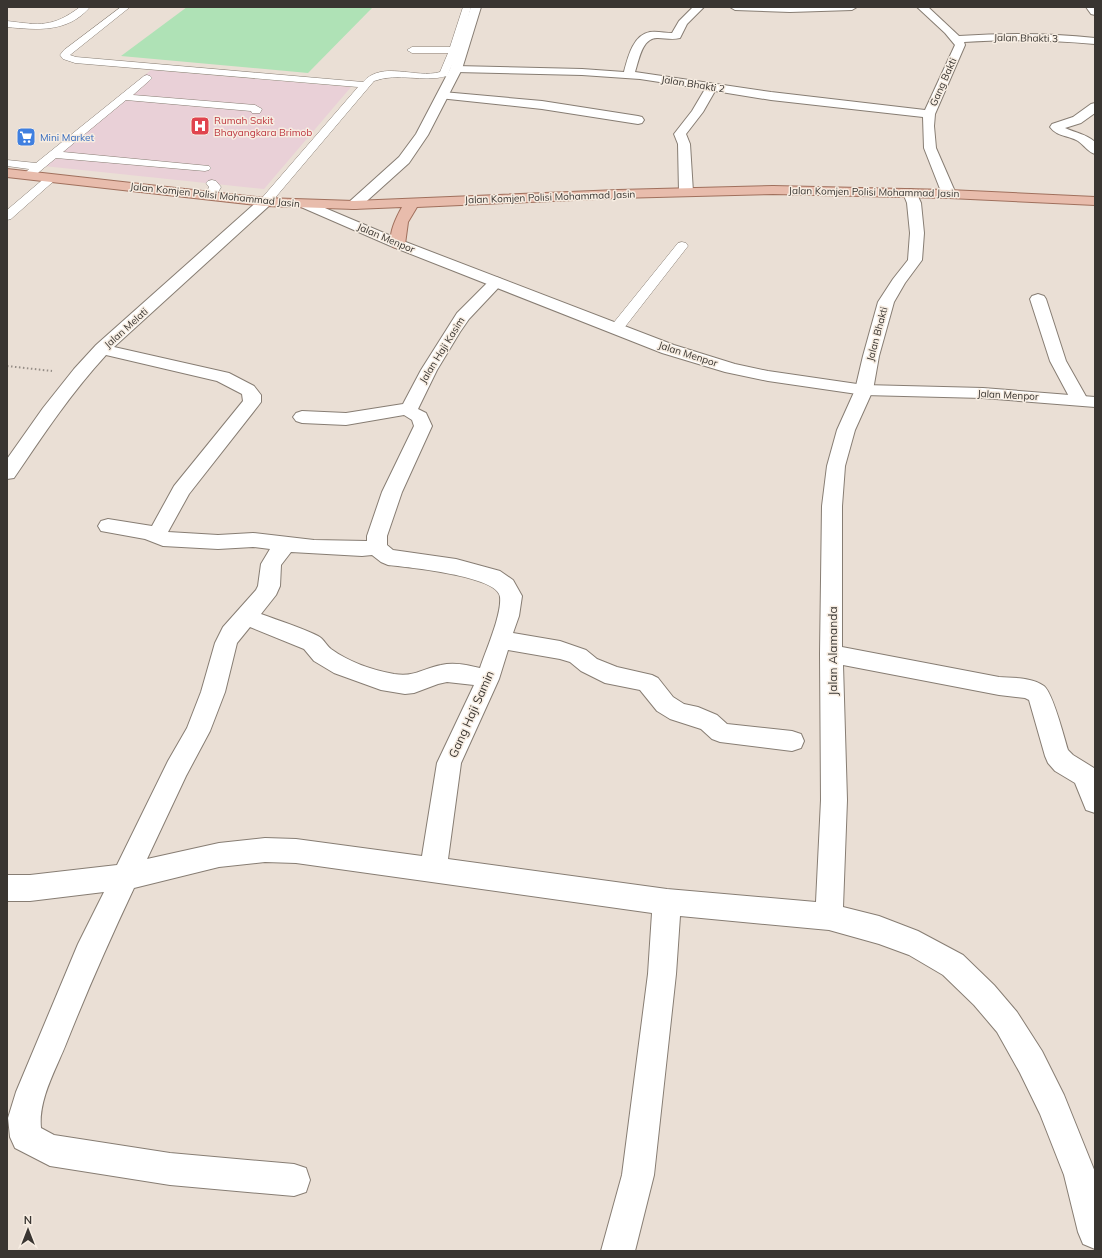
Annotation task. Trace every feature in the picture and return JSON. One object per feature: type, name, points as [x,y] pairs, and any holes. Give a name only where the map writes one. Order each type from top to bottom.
[{"type":"main road","name":"Jalan Komjen Polisi Mohammad Jasin","points":[[7,173],[34,171],[51,178],[212,189],[265,202],[306,204],[412,204],[686,192],[788,190],[949,194],[1095,201]]},
{"type":"main road","points":[[398,244],[399,225],[412,204]]},
{"type":"street","points":[[354,205],[404,160],[425,130],[456,69],[476,7]]},
{"type":"street","points":[[629,75],[636,51],[645,38],[651,35],[676,36],[683,23],[698,7]]},
{"type":"street","points":[[735,7],[813,9],[852,7]]},
{"type":"street","points":[[922,7],[957,39]]},
{"type":"street","points":[[1091,7],[1095,12]]},
{"type":"street","name":"Jalan Bhakti 3","points":[[957,39],[990,37],[1076,39],[1095,41]]},
{"type":"street","name":"Gang Bakti","points":[[949,194],[930,148],[928,126],[929,114],[959,47],[957,39]]},
{"type":"street","name":"Jalan Bhakti 2","points":[[456,69],[629,75],[771,96],[929,114]]},
{"type":"street","points":[[686,192],[684,144],[680,134],[697,112],[712,87]]},
{"type":"street","points":[[443,96],[542,105],[638,120]]},
{"type":"street","points":[[1095,107],[1077,120],[1056,127],[1062,133],[1080,137],[1088,142],[1095,150]]},
{"type":"street","name":"Jalan Bhakti","points":[[864,390],[871,356],[886,302],[898,282],[915,260],[917,233],[914,203],[910,193]]},
{"type":"street","name":"Jalan Melati","points":[[7,473],[49,412],[80,373],[102,349],[265,202]]},
{"type":"street","name":"Jalan Menpor","points":[[306,204],[398,244],[616,329],[668,349],[731,368],[791,380],[864,390],[983,393],[1087,401]]},
{"type":"street","name":"Jalan Haji Kasim","points":[[410,407],[429,370],[463,316],[496,282]]},
{"type":"street","points":[[1038,299],[1058,361],[1087,401]]},
{"type":"street","points":[[102,349],[223,377],[248,390],[252,395],[252,402],[181,491],[156,536]]},
{"type":"street","name":"Jalan Alamanda","points":[[829,917],[834,800],[832,506],[836,466],[846,430],[864,390]]},
{"type":"street","points":[[108,526],[149,532],[156,536],[171,539],[218,542],[252,540],[362,549],[377,546],[377,536],[392,492],[423,426],[420,417],[411,413],[410,407],[346,419],[302,417]]},
{"type":"street","points":[[286,543],[271,564],[269,586],[265,594],[231,633],[226,643],[213,692],[198,731],[177,769],[88,954],[32,1092],[24,1118],[26,1137],[50,1150],[170,1169],[294,1180]]},
{"type":"street","name":"Gang Haji Samin","points":[[377,546],[381,552],[388,557],[456,567],[493,577],[506,586],[511,596],[508,616],[488,679],[449,763],[433,869]]},
{"type":"street","points":[[245,616],[312,643],[317,647],[323,656],[348,669],[387,682],[412,685],[422,682],[432,676],[447,672],[462,673],[488,679]]},
{"type":"street","points":[[500,640],[560,650],[578,656],[588,665],[612,676],[644,682],[650,685],[665,704],[678,712],[698,717],[724,733],[792,741]]},
{"type":"street","points":[[832,654],[999,686],[1032,690],[1038,694],[1040,698],[1057,756],[1064,763],[1085,776],[1095,802]]},
{"type":"street","points":[[7,888],[30,888],[125,877],[219,855],[265,850],[296,851],[666,902],[829,917],[879,930],[918,945],[954,965],[984,994],[1007,1022],[1031,1062],[1053,1106],[1080,1175],[1095,1232]]},
{"type":"street","points":[[618,1251],[638,1175],[662,974],[666,902]]},
{"type":"lane","points":[[7,24],[42,27],[51,26],[65,21],[86,7]]},
{"type":"lane","points":[[126,7],[67,52],[66,57],[74,60],[366,85]]},
{"type":"lane","points":[[265,202],[371,79],[384,74],[441,75],[447,70],[466,7]]},
{"type":"lane","points":[[412,50],[454,50]]},
{"type":"lane","points":[[7,163],[34,171],[146,78]]},
{"type":"lane","points":[[124,97],[255,108],[257,109],[256,112]]},
{"type":"lane","points":[[54,154],[205,168]]},
{"type":"lane","points":[[7,216],[51,178]]},
{"type":"lane","points":[[616,329],[682,246]]},
{"type":"path","points":[[7,366],[80,373]]},
{"type":"shaded area","name":"Rumah Sakit Bhayangkara Brimob","points":[[151,70],[351,87],[264,189],[34,165]]},
{"type":"green space","points":[[187,7],[373,7],[308,73],[121,56]]},
{"type":"place","name":"Rumah Sakit Bhayangkara Brimob","points":[[200,126]]},
{"type":"place","name":"Mini Market","points":[[26,137]]}]
